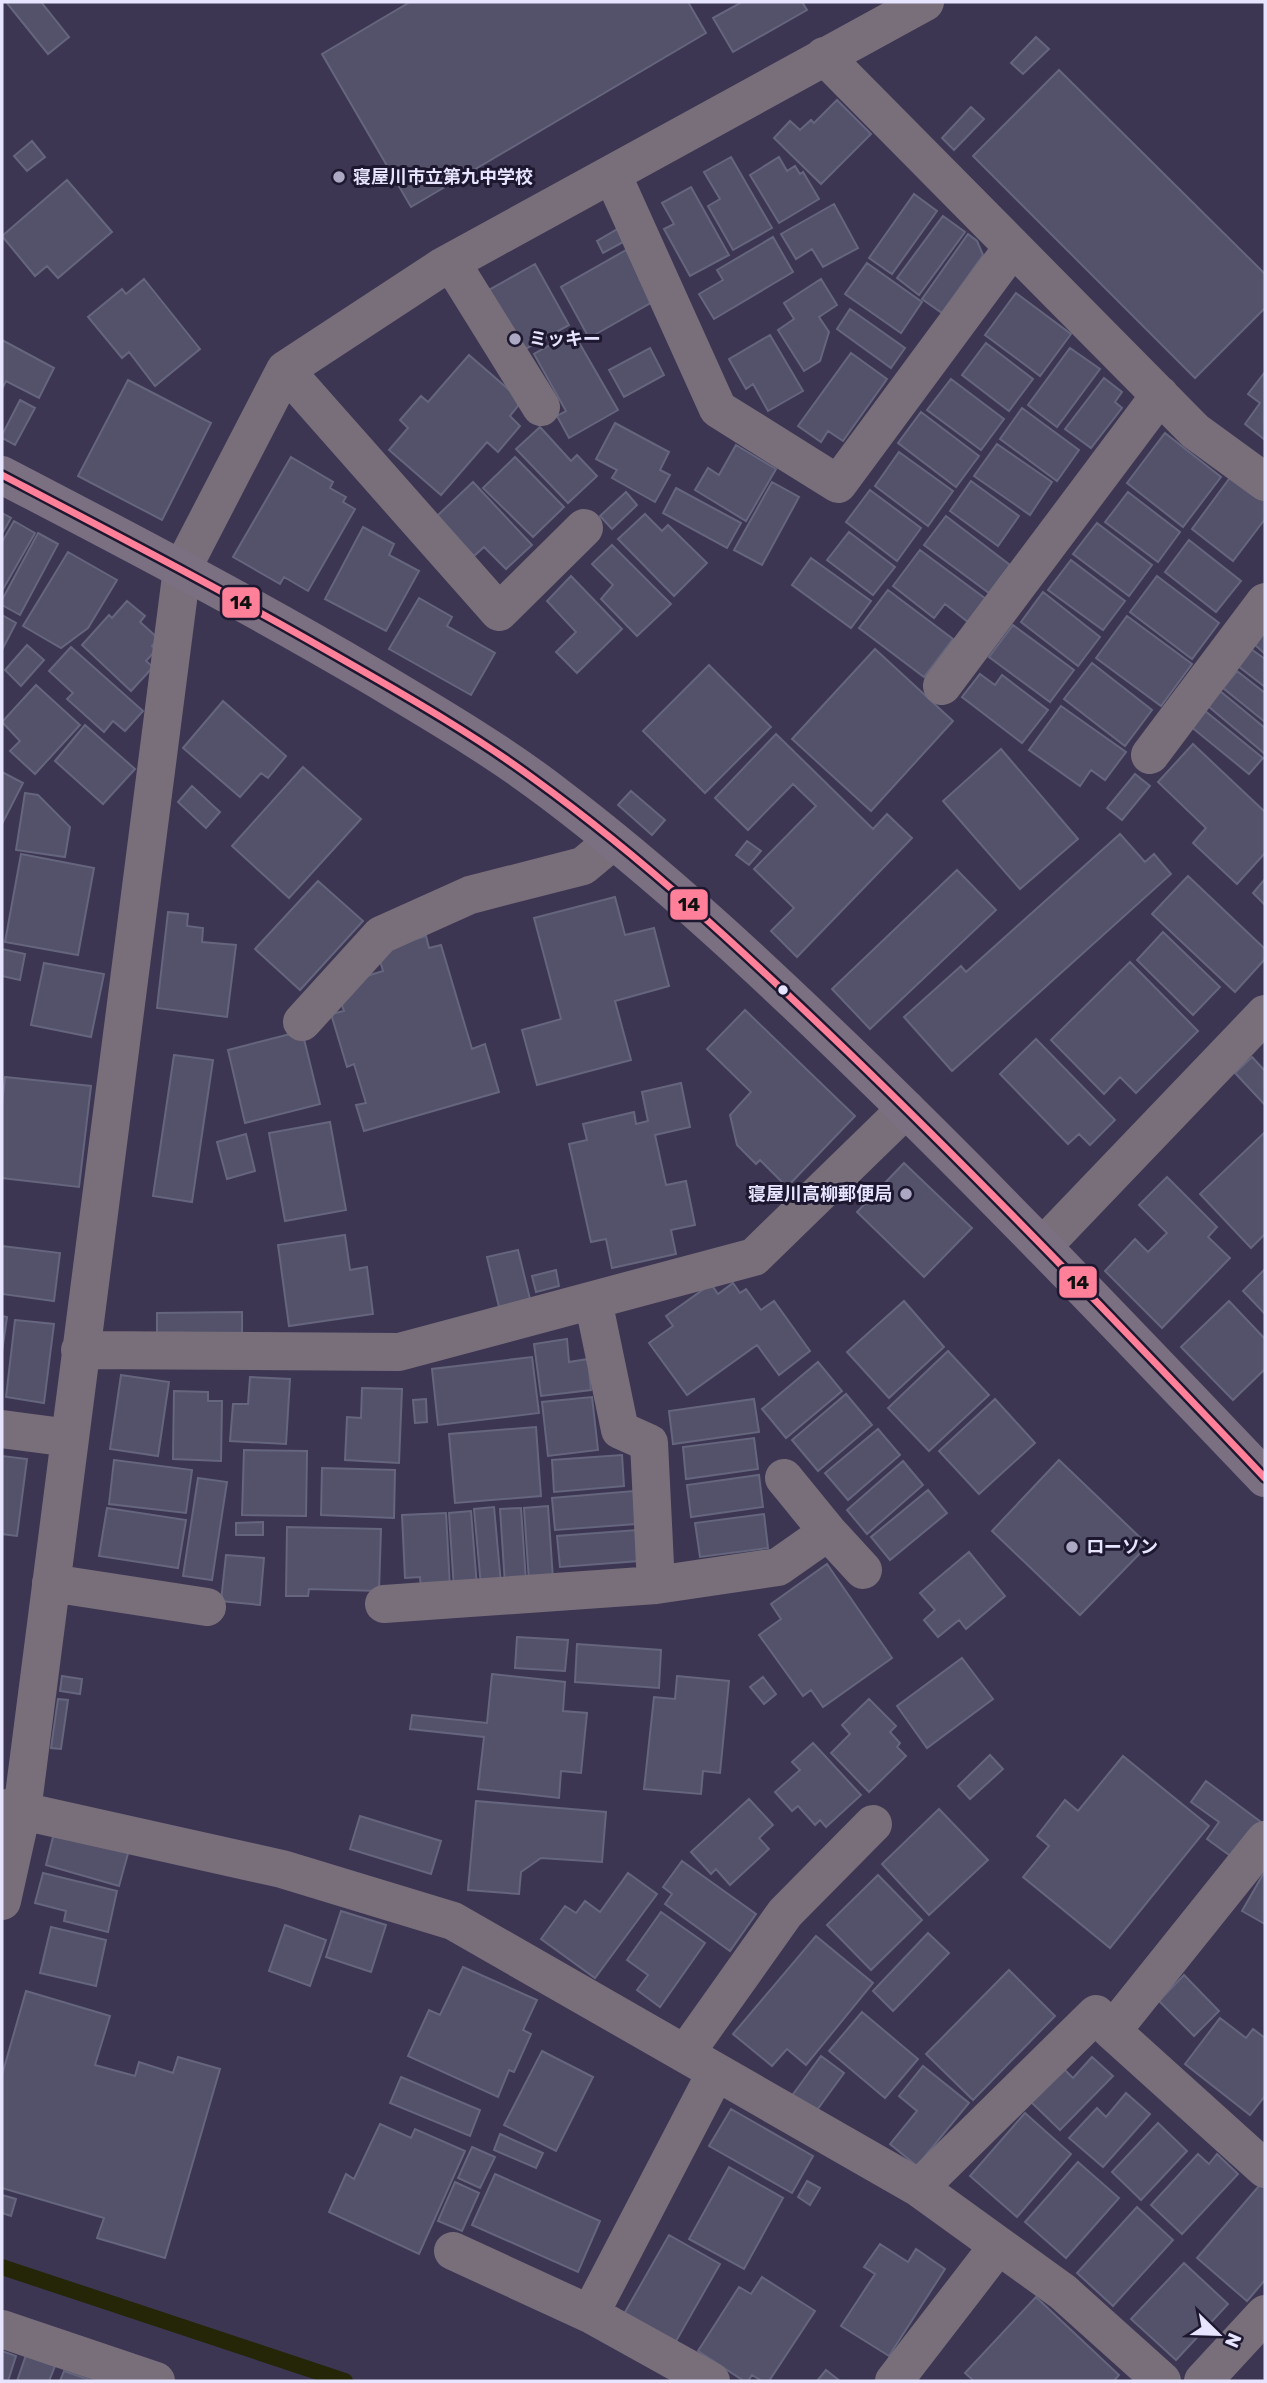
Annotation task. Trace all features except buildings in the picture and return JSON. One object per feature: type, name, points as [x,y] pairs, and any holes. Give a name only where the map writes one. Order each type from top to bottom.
[{"type":"main road","points":[[2,475],[182,569],[348,662],[470,735],[551,791],[684,900],[772,978],[1043,1246],[1265,1478]]},
{"type":"street","points":[[2,1901],[12,1810],[51,1583],[182,569],[285,370],[451,262],[925,2]]},
{"type":"street","points":[[824,57],[1195,431],[1265,482]]},
{"type":"street","points":[[612,174],[718,409],[838,484],[1013,247]]},
{"type":"street","points":[[451,262],[541,407]]},
{"type":"street","points":[[285,370],[499,612],[584,528]]},
{"type":"street","points":[[942,686],[1160,395]]},
{"type":"street","points":[[1150,755],[1265,602]]},
{"type":"street","points":[[302,1022],[380,935],[470,895],[583,866],[613,841]]},
{"type":"street","points":[[1043,1246],[1265,1014]]},
{"type":"street","points":[[80,1350],[399,1352],[754,1257],[906,1109]]},
{"type":"street","points":[[593,1300],[620,1430],[649,1443],[656,1585]]},
{"type":"street","points":[[2,1429],[70,1438]]},
{"type":"street","points":[[784,1478],[863,1570]]},
{"type":"street","points":[[384,1604],[656,1585],[778,1567],[828,1532]]},
{"type":"street","points":[[51,1583],[207,1607]]},
{"type":"street","points":[[12,1810],[282,1870],[453,1921],[919,2188],[1063,2292],[1156,2379]]},
{"type":"street","points":[[590,2314],[701,2063],[785,1913],[873,1824]]},
{"type":"street","points":[[1112,2031],[1265,1840]]},
{"type":"street","points":[[919,2188],[1096,2014],[1265,2169]]},
{"type":"street","points":[[894,2381],[998,2246]]},
{"type":"street","points":[[453,2250],[590,2314],[711,2381]]},
{"type":"street","points":[[1203,2381],[1265,2314]]},
{"type":"street","points":[[2,2329],[156,2381]]},
{"type":"waterway","points":[[2,2267],[345,2381]]},
{"type":"transit line","name":"14","points":[[2,475],[223,592],[423,706],[468,734],[576,810],[734,945],[901,1104],[1059,1263],[1265,1478]]},
{"type":"place","name":"寝屋川市立第九中学校","points":[[339,177]]},
{"type":"place","name":"ミッキー","points":[[515,339]]},
{"type":"place","name":"寝屋川高柳郵便局","points":[[906,1194]]},
{"type":"place","name":"ローソン","points":[[1072,1547]]}]
